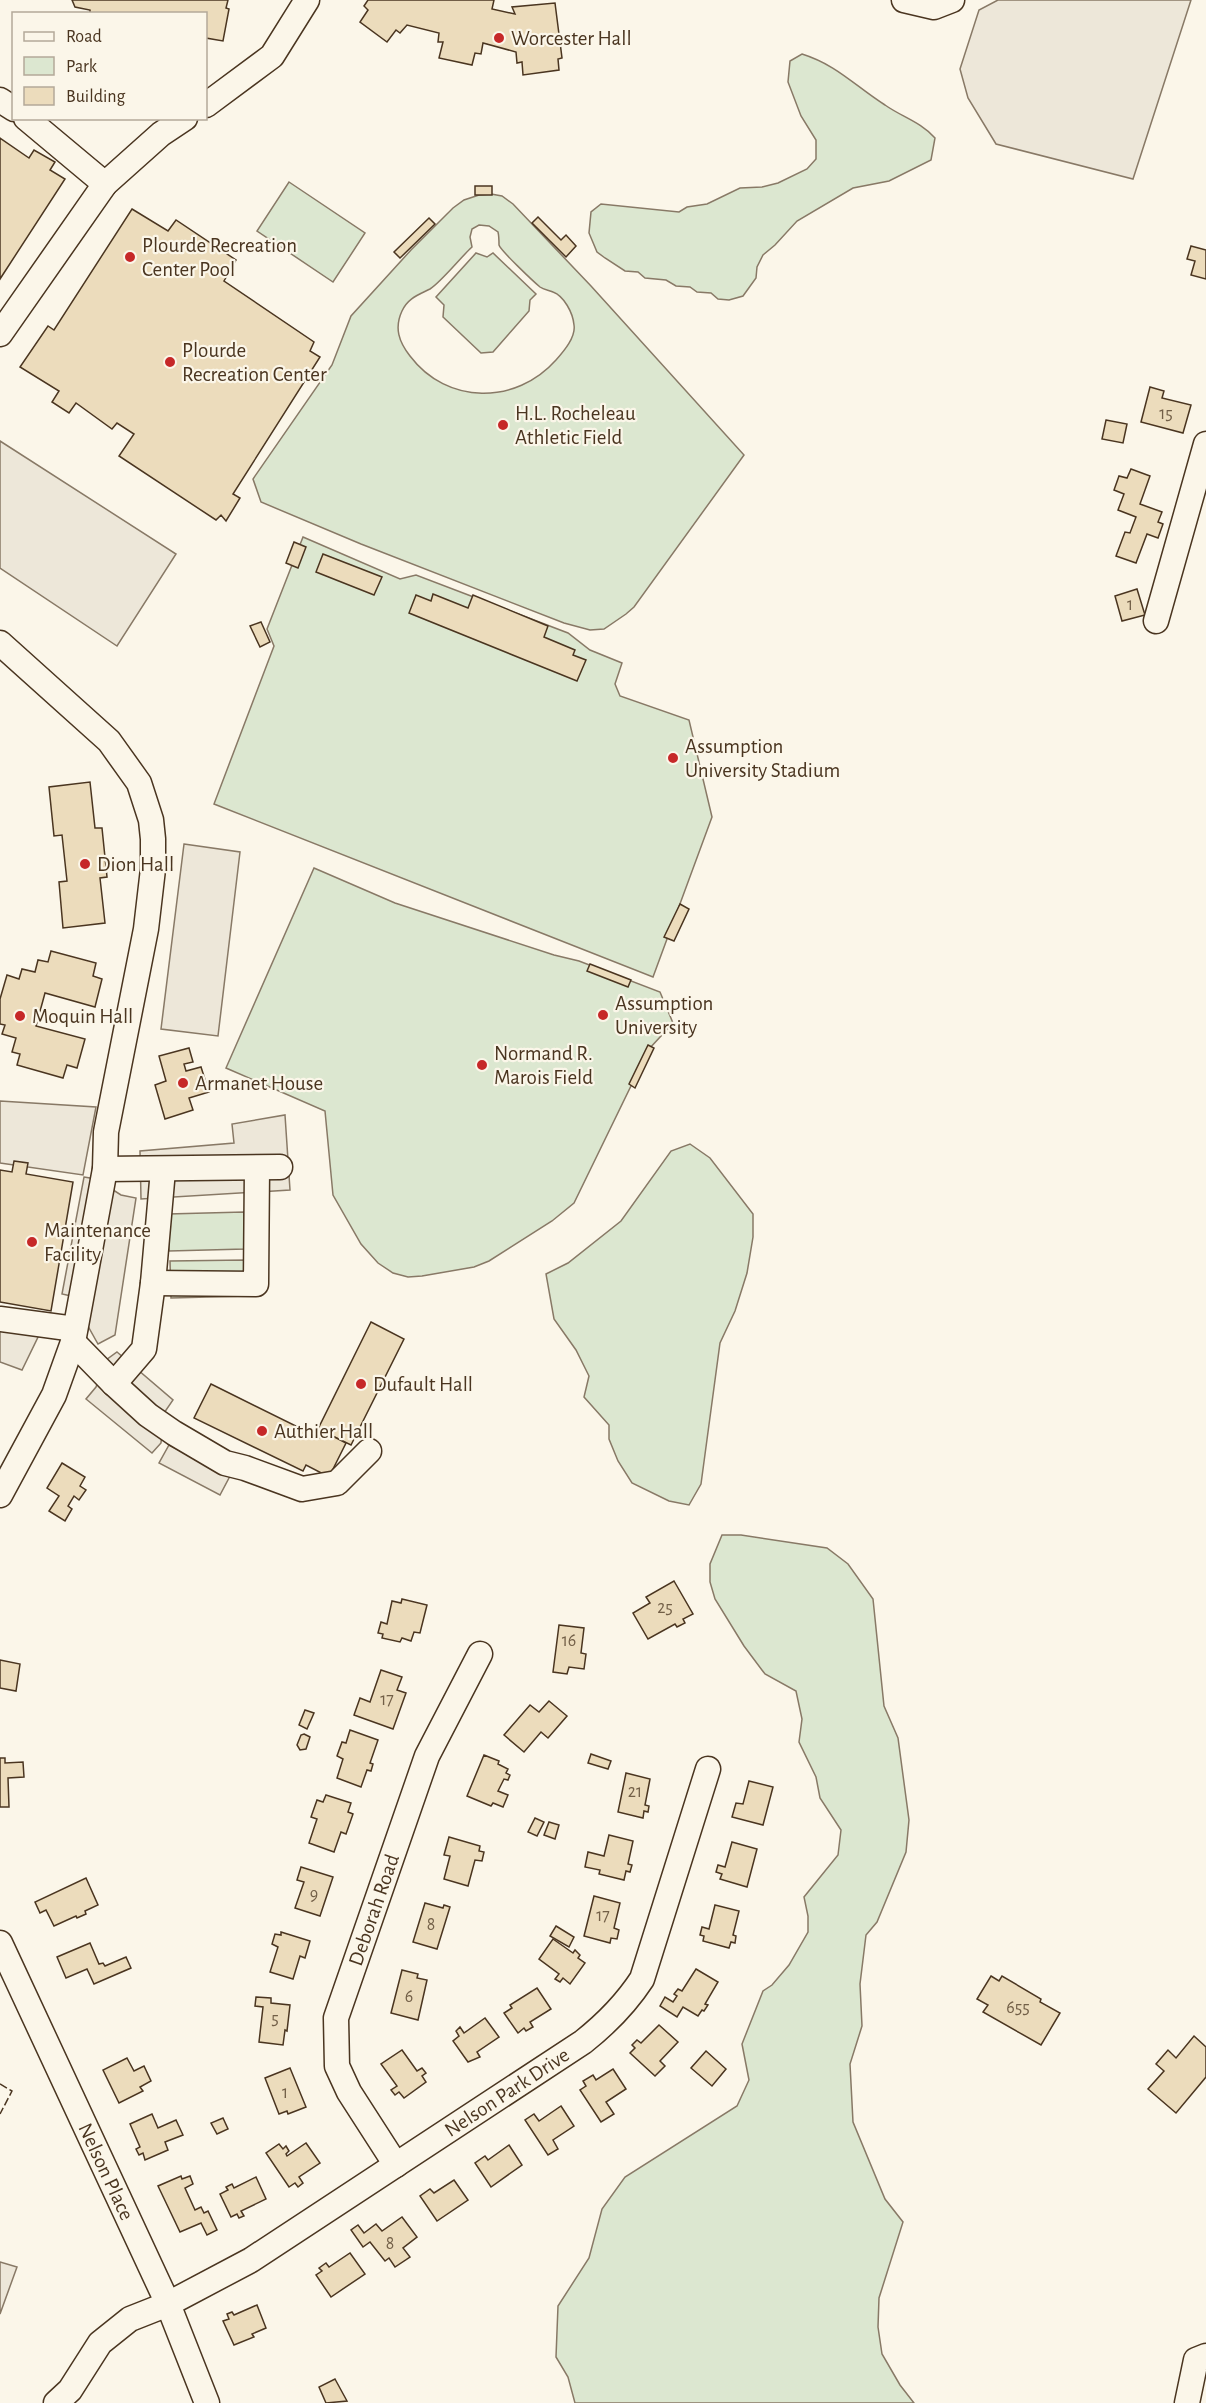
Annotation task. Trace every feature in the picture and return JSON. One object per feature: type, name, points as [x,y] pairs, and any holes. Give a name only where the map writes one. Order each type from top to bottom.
[{"type":"street","points":[[207,104],[272,56],[308,0]]},
{"type":"street","points":[[904,0],[934,7],[952,0]]},
{"type":"street","points":[[28,120],[105,184]]},
{"type":"street","points":[[0,334],[105,184],[162,134],[182,120]]},
{"type":"street","points":[[1155,621],[1206,444]]},
{"type":"street","points":[[0,643],[110,741],[139,783],[151,820],[153,839],[150,899],[106,1132],[105,1169],[74,1336],[54,1395],[0,1495]]},
{"type":"street","points":[[105,1169],[269,1168],[256,1284],[153,1283]]},
{"type":"street","points":[[114,1384],[144,1349],[153,1283],[163,1170]]},
{"type":"street","points":[[0,1319],[74,1336],[114,1384],[157,1421],[225,1463],[302,1489],[337,1484],[369,1451]]},
{"type":"street","name":"Deborah Road","points":[[396,2165],[349,2092],[337,2066],[336,2018],[427,1756],[480,1654]]},
{"type":"street","name":"Nelson Park Drive","points":[[56,2403],[70,2390],[100,2343],[130,2319],[168,2304],[251,2260],[583,2042],[606,2024],[627,2002],[642,1979],[708,1769]]},
{"type":"street","name":"Nelson Place","points":[[2,1954],[168,2304],[207,2403]]},
{"type":"street","points":[[1186,2403],[1196,2360],[1206,2356]]},
{"type":"green space","points":[[802,54],[836,70],[885,105],[930,132],[935,138],[931,160],[889,181],[853,188],[797,221],[763,255],[757,267],[756,278],[743,296],[729,300],[718,299],[711,293],[697,292],[690,287],[676,286],[666,280],[645,278],[638,272],[625,271],[597,252],[589,233],[591,212],[601,204],[679,212],[687,207],[707,204],[740,188],[762,187],[778,183],[807,169],[816,159],[816,140],[801,116],[788,82],[790,61]]},
{"type":"green space","points":[[289,182],[365,233],[333,282],[257,231]]},
{"type":"green space","name":"H.L. Rocheleau Athletic Field","points":[[479,195],[502,196],[513,204],[591,286],[744,455],[634,607],[604,629],[590,630],[564,623],[361,544],[261,502],[253,479],[332,365],[351,316],[453,208],[464,200]],"holes":[[[479,225],[489,226],[498,232],[499,245],[505,253],[540,287],[557,294],[564,301],[572,315],[574,330],[566,348],[556,360],[540,375],[522,385],[502,391],[482,393],[462,391],[443,384],[425,372],[403,345],[398,323],[407,303],[435,286],[472,247],[470,237],[472,229]]]},
{"type":"green space","points":[[476,253],[487,257],[493,253],[536,294],[530,300],[529,311],[493,352],[481,353],[443,317],[444,305],[436,297]]},
{"type":"green space","points":[[303,537],[400,579],[416,575],[568,633],[590,650],[622,663],[615,684],[620,696],[689,720],[712,817],[653,977],[214,804],[274,646],[267,629]]},
{"type":"green space","name":"Normand R. Marois Field","points":[[314,868],[395,903],[579,961],[660,992],[673,1023],[649,1049],[574,1203],[552,1221],[489,1261],[474,1267],[408,1277],[393,1273],[378,1263],[361,1244],[333,1195],[325,1111],[226,1068]]},
{"type":"green space","points":[[690,1144],[710,1158],[753,1214],[753,1237],[747,1273],[735,1311],[720,1343],[701,1484],[689,1505],[669,1501],[632,1483],[618,1461],[609,1439],[609,1425],[584,1397],[589,1376],[576,1350],[554,1319],[546,1274],[568,1263],[621,1221],[671,1151]]},
{"type":"green space","points":[[244,1212],[245,1249],[169,1251],[168,1214]]},
{"type":"green space","points":[[246,1260],[247,1296],[171,1298],[170,1261]]},
{"type":"green space","points":[[722,1535],[741,1535],[827,1548],[848,1564],[873,1599],[884,1706],[898,1738],[909,1820],[906,1852],[877,1922],[866,1935],[860,1984],[862,2026],[850,2064],[853,2122],[885,2199],[903,2222],[879,2298],[878,2327],[882,2354],[900,2385],[914,2403],[575,2403],[568,2377],[556,2357],[558,2306],[589,2258],[602,2209],[625,2177],[737,2106],[749,2080],[742,2044],[763,1991],[772,1985],[789,1965],[808,1932],[808,1916],[804,1897],[838,1855],[841,1830],[820,1798],[816,1777],[799,1742],[802,1719],[796,1691],[765,1674],[744,1646],[715,1599],[710,1582],[710,1564]]},
{"type":"shaded area","points":[[998,0],[1191,0],[1133,179],[996,144],[968,98],[960,69],[979,10]]},
{"type":"shaded area","points":[[0,441],[176,554],[117,646],[0,568]]},
{"type":"shaded area","points":[[184,844],[240,852],[218,1036],[161,1029]]},
{"type":"shaded area","points":[[0,1101],[96,1107],[83,1175],[0,1163]]},
{"type":"shaded area","points":[[285,1115],[290,1190],[141,1199],[140,1151],[234,1143],[232,1124]]},
{"type":"shaded area","points":[[84,1177],[96,1179],[121,1195],[136,1198],[115,1335],[98,1344],[71,1296],[62,1294]]},
{"type":"shaded area","points":[[0,1326],[40,1333],[22,1370],[0,1362]]},
{"type":"shaded area","points":[[117,1352],[173,1400],[164,1413],[161,1443],[152,1453],[86,1399],[96,1387],[106,1360]]},
{"type":"shaded area","points":[[169,1445],[230,1476],[220,1495],[159,1463]]},
{"type":"shaded area","points":[[0,2262],[17,2267],[0,2314]]},
{"type":"building","points":[[72,0],[228,0],[226,8],[229,9],[223,41],[207,38],[207,12],[90,12],[90,10],[75,7]]},
{"type":"building","name":"Worcester Hall","points":[[368,0],[494,0],[492,9],[515,14],[512,7],[555,3],[562,58],[558,59],[559,70],[523,75],[522,62],[517,63],[516,52],[483,43],[481,54],[475,53],[472,65],[439,58],[443,42],[438,42],[439,33],[407,25],[400,33],[396,30],[387,42],[360,22],[368,10],[364,6]]},
{"type":"building","points":[[0,138],[29,158],[34,150],[55,162],[50,170],[65,179],[0,279]]},
{"type":"building","points":[[475,186],[492,186],[492,195],[475,195]]},
{"type":"building","name":"Plourde Recreation Center","points":[[132,209],[168,231],[176,220],[236,260],[224,281],[314,342],[310,351],[320,357],[233,494],[240,498],[226,521],[221,515],[216,520],[119,456],[134,434],[117,423],[112,429],[76,403],[69,413],[52,402],[59,391],[20,367],[48,326],[54,330]]},
{"type":"building","points":[[538,217],[561,240],[566,235],[576,246],[566,257],[532,223]]},
{"type":"building","points":[[429,218],[435,224],[400,258],[394,252]]},
{"type":"building","points":[[1191,246],[1206,250],[1206,279],[1191,275],[1195,261],[1187,259]]},
{"type":"building","points":[[1150,387],[1164,391],[1162,398],[1191,405],[1183,433],[1141,422]]},
{"type":"building","points":[[1106,420],[1127,424],[1123,443],[1102,439]]},
{"type":"building","points":[[1131,469],[1150,476],[1140,504],[1162,512],[1158,522],[1163,524],[1158,538],[1147,534],[1136,563],[1116,556],[1125,532],[1130,533],[1136,517],[1118,510],[1124,494],[1114,490],[1119,476],[1127,478]]},
{"type":"building","points":[[294,542],[306,547],[298,568],[286,563]]},
{"type":"building","points":[[323,554],[382,577],[374,595],[316,572]]},
{"type":"building","points":[[1137,589],[1145,615],[1122,621],[1115,596]]},
{"type":"building","points":[[433,594],[468,608],[473,595],[548,626],[544,637],[575,650],[573,655],[586,660],[577,681],[409,613],[416,595],[431,601]]},
{"type":"building","points":[[261,622],[270,642],[260,647],[250,626]]},
{"type":"building","name":"Dion Hall","points":[[90,782],[95,828],[102,828],[107,877],[100,878],[105,923],[63,928],[59,882],[67,881],[62,835],[54,836],[49,787]]},
{"type":"building","points":[[680,904],[689,909],[674,941],[664,937]]},
{"type":"building","name":"Moquin Hall","points":[[51,951],[96,963],[93,976],[102,979],[95,1007],[45,993],[36,1026],[85,1039],[77,1068],[67,1065],[63,1078],[17,1065],[20,1054],[12,1052],[16,1038],[2,1034],[5,1025],[0,1024],[0,999],[7,975],[19,979],[22,969],[35,972],[38,960],[48,962]]},
{"type":"building","points":[[590,964],[631,980],[628,987],[587,971]]},
{"type":"building","points":[[648,1045],[654,1048],[635,1088],[629,1084]]},
{"type":"building","name":"Armanet House","points":[[189,1048],[193,1062],[184,1064],[186,1071],[201,1067],[209,1092],[189,1098],[193,1110],[165,1119],[155,1085],[166,1081],[159,1056]]},
{"type":"building","name":"Maintenance Facility","points":[[14,1161],[28,1163],[26,1174],[73,1182],[51,1311],[0,1302],[0,1170],[12,1172]]},
{"type":"building","name":"Dufault Hall","points":[[371,1322],[404,1339],[351,1445],[318,1429]]},
{"type":"building","name":"Authier Hall","points":[[211,1384],[320,1438],[323,1431],[346,1443],[329,1477],[306,1465],[303,1471],[194,1418]]},
{"type":"building","points":[[62,1463],[85,1477],[80,1486],[86,1490],[79,1500],[74,1496],[68,1506],[72,1509],[65,1521],[49,1511],[59,1496],[47,1488]]},
{"type":"building","points":[[674,1581],[693,1614],[683,1619],[685,1623],[677,1627],[675,1624],[648,1639],[633,1613],[650,1603],[646,1597]]},
{"type":"building","points":[[402,1599],[427,1605],[420,1633],[414,1632],[411,1641],[402,1638],[400,1642],[382,1638],[383,1634],[378,1633],[381,1622],[387,1624],[392,1601],[401,1603]]},
{"type":"building","points":[[559,1625],[584,1628],[581,1653],[586,1654],[584,1669],[569,1667],[567,1674],[553,1672]]},
{"type":"building","points":[[0,1660],[20,1664],[16,1691],[0,1688]]},
{"type":"building","points":[[381,1670],[402,1677],[397,1690],[406,1693],[393,1729],[354,1715],[360,1698],[370,1702]]},
{"type":"building","points":[[549,1701],[567,1716],[548,1738],[541,1732],[524,1752],[504,1735],[530,1705],[539,1712]]},
{"type":"building","points":[[305,1710],[314,1713],[307,1729],[299,1725]]},
{"type":"building","points":[[350,1730],[378,1740],[370,1763],[373,1764],[371,1771],[367,1770],[361,1787],[337,1778],[343,1759],[337,1756],[342,1742],[346,1743]]},
{"type":"building","points":[[301,1735],[310,1737],[306,1749],[300,1750],[297,1745]]},
{"type":"building","points":[[591,1754],[611,1761],[608,1769],[588,1763]]},
{"type":"building","points":[[484,1755],[499,1761],[498,1764],[508,1769],[506,1773],[510,1775],[508,1780],[504,1779],[498,1791],[508,1795],[503,1807],[493,1803],[491,1806],[467,1796]]},
{"type":"building","points":[[0,1758],[5,1758],[5,1763],[23,1762],[24,1777],[8,1778],[9,1807],[0,1807]]},
{"type":"building","points":[[626,1773],[650,1779],[645,1805],[649,1806],[648,1812],[644,1811],[643,1818],[618,1812]]},
{"type":"building","points":[[749,1781],[773,1787],[763,1825],[732,1817],[736,1803],[743,1804]]},
{"type":"building","points":[[326,1795],[351,1803],[348,1812],[353,1814],[346,1834],[341,1832],[334,1852],[309,1843],[317,1819],[311,1817],[317,1800],[323,1802]]},
{"type":"building","points":[[535,1818],[544,1822],[537,1836],[528,1832]]},
{"type":"building","points":[[549,1822],[559,1825],[555,1839],[544,1835]]},
{"type":"building","points":[[609,1835],[633,1841],[628,1864],[632,1865],[630,1872],[626,1871],[624,1880],[599,1874],[600,1870],[585,1867],[588,1852],[604,1856]]},
{"type":"building","points":[[449,1837],[480,1846],[479,1851],[484,1852],[482,1861],[475,1860],[468,1886],[444,1879],[450,1856],[444,1855]]},
{"type":"building","points":[[732,1842],[757,1849],[747,1887],[720,1879],[722,1874],[716,1872],[718,1865],[725,1867]]},
{"type":"building","points":[[301,1867],[333,1877],[320,1916],[295,1908],[304,1882],[297,1880]]},
{"type":"building","points":[[86,1878],[98,1905],[85,1911],[86,1914],[54,1926],[46,1910],[40,1913],[35,1902]]},
{"type":"building","points":[[594,1896],[620,1903],[614,1928],[619,1930],[617,1939],[611,1938],[610,1943],[584,1936]]},
{"type":"building","points":[[425,1903],[443,1908],[444,1905],[450,1907],[437,1949],[413,1942]]},
{"type":"building","points":[[715,1905],[739,1911],[733,1935],[736,1936],[735,1943],[731,1942],[729,1948],[703,1941],[704,1936],[700,1935],[702,1927],[709,1929]]},
{"type":"building","points":[[556,1926],[574,1937],[569,1947],[550,1936]]},
{"type":"building","points":[[281,1932],[310,1941],[305,1958],[300,1956],[293,1979],[270,1972],[278,1947],[272,1944],[275,1934],[281,1935]]},
{"type":"building","points":[[553,1939],[573,1953],[575,1950],[580,1955],[578,1958],[585,1963],[570,1984],[563,1978],[560,1982],[555,1979],[559,1974],[539,1959]]},
{"type":"building","points":[[90,1943],[99,1964],[103,1963],[105,1966],[126,1957],[131,1968],[94,1984],[87,1969],[66,1978],[57,1957]]},
{"type":"building","points":[[696,1969],[718,1982],[705,2004],[708,2005],[704,2011],[702,2010],[698,2016],[683,2007],[677,2017],[660,2006],[665,1997],[673,2002],[677,1996],[674,1994],[678,1989],[682,1991]]},
{"type":"building","points":[[402,1970],[418,1974],[417,1978],[427,1980],[418,2020],[391,2013]]},
{"type":"building","points":[[991,1976],[999,1981],[1002,1976],[1060,2013],[1041,2045],[983,2012],[988,2005],[977,1999]]},
{"type":"building","points":[[537,1988],[551,2009],[530,2022],[533,2027],[526,2031],[524,2028],[518,2033],[504,2013],[512,2008],[510,2005]]},
{"type":"building","points":[[256,1997],[271,1998],[271,2003],[290,2005],[283,2045],[259,2042],[263,2007],[255,2006]]},
{"type":"building","points":[[485,2018],[499,2037],[477,2052],[480,2057],[468,2062],[453,2041],[459,2036],[456,2031],[460,2027],[464,2033]]},
{"type":"building","points":[[659,2025],[678,2042],[660,2061],[665,2066],[655,2076],[630,2053],[635,2048],[632,2045],[637,2040],[641,2043]]},
{"type":"building","points":[[1194,2036],[1206,2047],[1206,2077],[1176,2113],[1148,2089],[1164,2071],[1156,2064],[1168,2050],[1176,2058]]},
{"type":"building","points":[[402,2050],[417,2071],[422,2068],[426,2073],[422,2076],[426,2082],[404,2098],[399,2092],[395,2095],[391,2090],[397,2086],[381,2064]]},
{"type":"building","points":[[706,2051],[726,2069],[712,2086],[691,2068]]},
{"type":"building","points":[[127,2058],[134,2071],[144,2066],[151,2081],[140,2087],[143,2091],[119,2103],[103,2070]]},
{"type":"building","points":[[290,2068],[306,2107],[288,2114],[287,2111],[279,2114],[265,2078]]},
{"type":"building","points":[[613,2069],[626,2089],[606,2102],[614,2114],[601,2122],[580,2090],[586,2086],[583,2081],[593,2075],[596,2080]]},
{"type":"building","points":[[561,2106],[574,2126],[553,2140],[558,2149],[548,2155],[525,2120],[534,2114],[539,2121]]},
{"type":"building","points":[[152,2114],[158,2128],[176,2120],[183,2135],[165,2142],[168,2150],[145,2160],[143,2153],[139,2155],[136,2149],[140,2147],[130,2124]]},
{"type":"building","points":[[223,2118],[228,2129],[217,2134],[211,2123]]},
{"type":"building","points":[[306,2143],[320,2163],[299,2177],[303,2183],[298,2187],[295,2183],[289,2187],[266,2153],[279,2144],[283,2149],[286,2146],[289,2151],[287,2156]]},
{"type":"building","points":[[509,2145],[522,2165],[491,2187],[475,2163],[485,2156],[488,2160]]},
{"type":"building","points":[[181,2176],[182,2179],[190,2176],[193,2184],[185,2188],[195,2210],[201,2207],[204,2213],[208,2211],[217,2230],[207,2235],[201,2223],[180,2232],[158,2186]]},
{"type":"building","points":[[256,2177],[266,2199],[241,2211],[244,2216],[239,2218],[237,2214],[231,2217],[220,2194],[228,2190],[226,2187],[232,2184],[234,2188]]},
{"type":"building","points":[[454,2180],[468,2200],[437,2221],[420,2196],[430,2189],[434,2193]]},
{"type":"building","points":[[402,2217],[417,2237],[403,2248],[410,2257],[395,2267],[389,2258],[385,2261],[370,2242],[363,2247],[351,2230],[358,2225],[364,2233],[376,2224],[382,2231]]},
{"type":"building","points":[[350,2253],[365,2274],[331,2297],[316,2275],[322,2271],[319,2268],[326,2263],[329,2267]]},
{"type":"building","points":[[257,2305],[266,2328],[252,2334],[254,2337],[234,2345],[223,2321],[229,2319],[227,2314],[232,2312],[234,2315]]},
{"type":"building","points":[[335,2379],[347,2401],[326,2403],[319,2387]]},
{"type":"fence","points":[[0,2084],[12,2091],[0,2114]]},
{"type":"place","name":"Worcester Hall","points":[[499,38]]},
{"type":"place","name":"Plourde Recreation Center Pool","points":[[130,257]]},
{"type":"place","name":"Plourde Recreation Center","points":[[170,362]]},
{"type":"place","name":"H.L. Rocheleau Athletic Field","points":[[503,425]]},
{"type":"place","name":"Assumption University Stadium","points":[[673,758]]},
{"type":"place","name":"Dion Hall","points":[[85,864]]},
{"type":"place","name":"Assumption University","points":[[603,1015]]},
{"type":"place","name":"Moquin Hall","points":[[20,1016]]},
{"type":"place","name":"Normand R. Marois Field","points":[[482,1065]]},
{"type":"place","name":"Armanet House","points":[[183,1083]]},
{"type":"place","name":"Maintenance Facility","points":[[32,1242]]},
{"type":"place","name":"Dufault Hall","points":[[361,1384]]},
{"type":"place","name":"Authier Hall","points":[[262,1431]]}]
